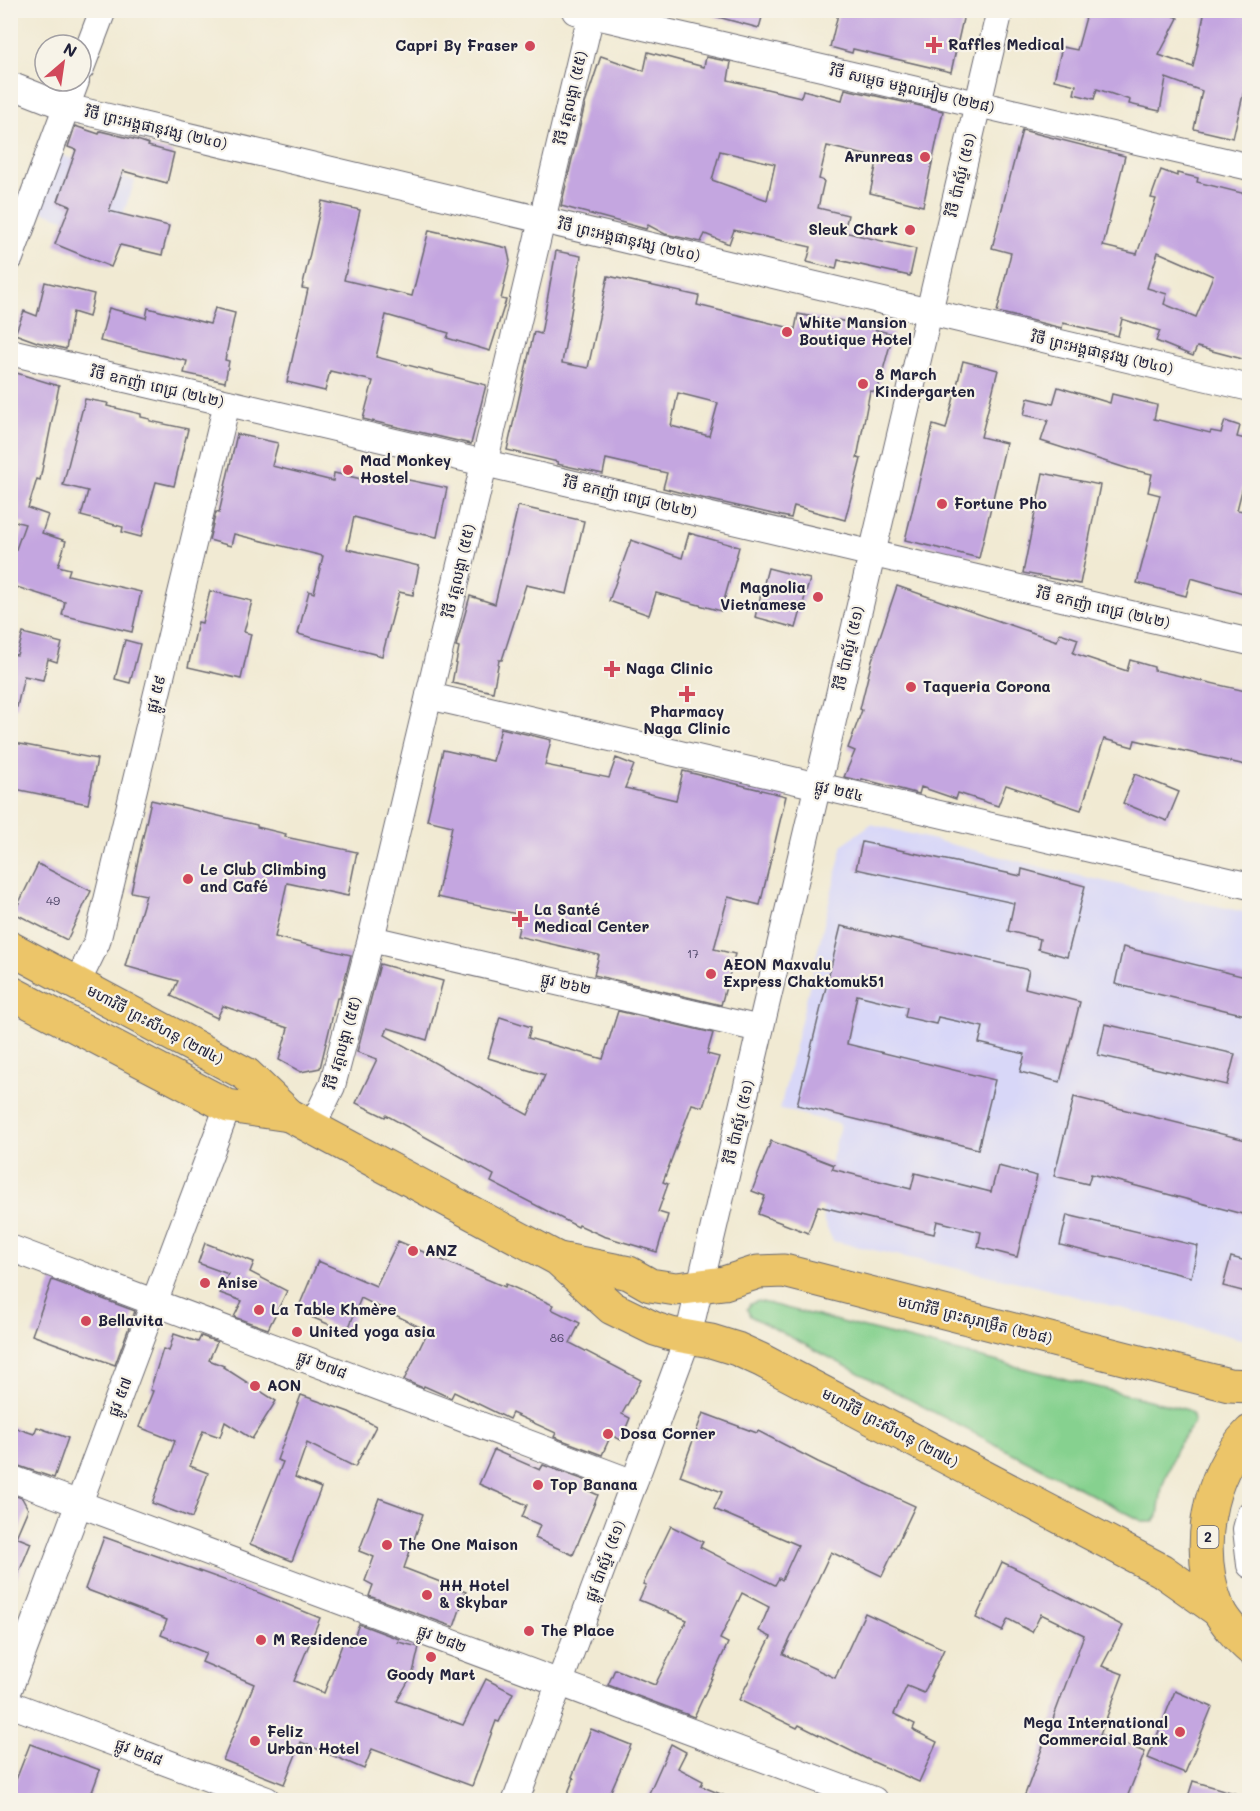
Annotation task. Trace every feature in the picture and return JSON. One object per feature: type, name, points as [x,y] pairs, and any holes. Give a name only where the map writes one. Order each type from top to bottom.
[{"type":"main road","name":"មហាវិថី ព្រះសីហនុ (២៧៤)","points":[[10,948],[246,1074],[300,1121],[558,1259],[612,1308],[655,1329],[711,1341],[737,1349],[760,1360],[1161,1570],[1219,1611]]},
{"type":"main road","name":"មហាវិថី ព្រះសីហនុ (២៧៤)","points":[[10,992],[228,1106],[300,1121]]},
{"type":"main road","name":"មហាវិថី ព្រះសីហនុ (២៧៤)","points":[[558,1259],[629,1273],[650,1285],[676,1289],[701,1287]]},
{"type":"main road","name":"មហាវិថី ព្រះសុរាម្រឹត (២៦៨)","points":[[701,1287],[724,1283],[758,1272],[784,1271],[1229,1385],[1250,1386]]},
{"type":"main road","name":"2","points":[[1248,1650],[1219,1611],[1210,1578],[1207,1555],[1208,1515],[1219,1477],[1239,1442],[1250,1432]]},
{"type":"street","points":[[93,36],[103,10]]},
{"type":"street","name":"វិថី ប៉ាស្ទ័រ (៥១)","points":[[701,1287],[1000,10]]},
{"type":"street","name":"វិថី សម្តេច មង្គលអៀម (២២៨)","points":[[586,12],[1250,167]]},
{"type":"street","name":"វិថី វត្តលង្កា (៥៥)","points":[[300,1121],[332,1086],[371,939],[542,219],[586,12]]},
{"type":"street","name":"វិថី ព្រះអង្គផានុវង្ស (២៤០)","points":[[10,86],[66,106],[1250,388]]},
{"type":"street","points":[[10,258],[71,93]]},
{"type":"street","name":"វិថី ឧកញ៉ា ពេជ្រ (២៤២)","points":[[10,352],[1250,642]]},
{"type":"street","name":"ផ្លូវ ៥៩","points":[[77,983],[96,942],[227,403]]},
{"type":"street","name":"ផ្លូវ ២៥៤","points":[[429,696],[1250,886]]},
{"type":"street","name":"ផ្លូវ ២៦២","points":[[371,939],[760,1029]]},
{"type":"street","name":"ផ្លូវ ៥៧","points":[[10,1687],[228,1106]]},
{"type":"street","name":"ផ្លូវ ២៧៨","points":[[10,1248],[634,1483]]},
{"type":"street","name":"ផ្លូវ ប៉ាស្ទ័រ (៥១)","points":[[516,1800],[688,1337],[701,1287]]},
{"type":"street","name":"ផ្លូវ ២៨២","points":[[10,1478],[874,1800]]},
{"type":"street","points":[[1250,1514],[1246,1529],[1250,1565]]},
{"type":"street","name":"ផ្លូវ ២៨៨","points":[[10,1704],[267,1800]]},
{"type":"shaded area","points":[[58,154],[135,181],[115,237],[38,210]]},
{"type":"shaded area","points":[[871,824],[1053,870],[1249,913],[1249,1341],[1023,1283],[833,1241],[824,1222],[822,1204],[840,1124],[780,1109],[843,844]]},
{"type":"green space","points":[[758,1301],[1188,1410],[1193,1415],[1194,1422],[1176,1449],[1162,1487],[1158,1516],[1153,1522],[1144,1522],[750,1316],[747,1309],[750,1304]]},
{"type":"building","points":[[715,10],[764,10],[759,28],[714,16]]},
{"type":"building","points":[[839,10],[965,10],[951,72],[853,49],[852,53],[830,47]]},
{"type":"building","points":[[1088,10],[1163,11],[1178,18],[1159,55],[1193,67],[1205,10],[1250,10],[1245,43],[1250,46],[1250,65],[1233,138],[1194,129],[1202,91],[1166,78],[1160,111],[1129,104],[1130,100],[1097,89],[1094,99],[1074,94],[1076,85],[1054,80],[1062,47],[1077,50]]},
{"type":"building","points":[[648,52],[704,67],[706,57],[731,62],[728,80],[801,97],[803,90],[842,100],[845,89],[943,111],[923,206],[870,193],[878,158],[827,146],[819,179],[824,181],[818,208],[848,215],[844,232],[916,249],[910,276],[838,260],[836,269],[807,262],[811,247],[734,230],[729,244],[705,234],[701,242],[665,234],[648,225],[646,229],[561,206],[585,104],[601,56],[644,71]],"holes":[[[720,151],[775,164],[767,200],[712,180]]]},
{"type":"building","points":[[75,126],[99,134],[100,131],[137,140],[149,144],[148,146],[174,153],[167,183],[123,171],[109,211],[169,226],[162,255],[120,245],[111,267],[55,244],[70,206],[58,201],[76,150],[68,147]]},
{"type":"building","points":[[1022,130],[1125,156],[1103,246],[1137,254],[1156,199],[1151,198],[1161,170],[1177,176],[1177,173],[1198,178],[1197,182],[1250,195],[1250,361],[1197,347],[1193,356],[1156,341],[1160,331],[1122,319],[1118,336],[1063,323],[1062,328],[997,312],[1011,253],[992,248]],"holes":[[[1158,252],[1213,276],[1196,317],[1164,304],[1167,294],[1147,288]]]},
{"type":"building","points":[[322,201],[360,210],[344,280],[412,296],[429,230],[507,248],[510,261],[501,299],[506,300],[490,351],[447,338],[449,333],[386,315],[376,357],[486,385],[471,444],[363,419],[373,381],[330,371],[325,391],[287,382],[308,289],[302,288]]},
{"type":"building","points":[[556,251],[581,256],[562,363],[588,368],[608,276],[699,296],[697,305],[795,329],[798,314],[837,322],[838,320],[893,334],[877,392],[870,391],[857,458],[861,459],[845,520],[794,506],[791,518],[693,496],[663,488],[667,473],[606,459],[603,474],[507,450],[534,332],[541,334]],"holes":[[[678,393],[718,403],[709,436],[671,426]]]},
{"type":"building","points":[[45,282],[94,294],[89,317],[73,312],[66,349],[15,334],[24,311],[37,316]]},
{"type":"building","points":[[109,308],[146,318],[148,308],[210,324],[215,308],[235,313],[225,360],[229,361],[225,382],[184,373],[187,361],[100,341]]},
{"type":"building","points":[[963,361],[998,370],[981,437],[1006,443],[979,558],[905,540],[933,425],[946,429]]},
{"type":"building","points":[[10,371],[59,386],[40,480],[37,479],[28,508],[48,515],[42,533],[66,541],[58,566],[70,569],[68,575],[141,592],[132,632],[62,615],[65,602],[10,585],[10,566],[25,524],[10,520]]},
{"type":"building","points":[[1058,387],[1110,403],[1112,394],[1157,405],[1154,419],[1210,433],[1211,431],[1221,433],[1225,421],[1240,426],[1237,437],[1250,440],[1250,459],[1237,510],[1250,512],[1250,595],[1191,578],[1186,596],[1137,583],[1160,495],[1148,492],[1152,474],[1041,441],[1048,420],[1024,415],[1028,398],[1053,404]]},
{"type":"building","points":[[85,399],[108,403],[107,406],[141,414],[141,417],[150,419],[150,421],[188,429],[174,486],[156,482],[141,537],[122,532],[123,527],[81,516],[88,491],[63,485]]},
{"type":"building","points":[[237,434],[278,443],[272,466],[333,481],[334,473],[371,481],[373,475],[447,488],[437,537],[354,517],[347,549],[419,566],[413,595],[399,592],[382,656],[298,634],[309,591],[314,593],[323,556],[234,534],[231,546],[209,540],[216,512],[219,513]]},
{"type":"building","points":[[1043,473],[1100,485],[1080,584],[1023,573]]},
{"type":"building","points":[[518,506],[584,521],[567,594],[526,585],[502,660],[499,660],[493,692],[452,683],[459,647],[456,646],[470,596],[495,604]]},
{"type":"building","points":[[689,533],[739,547],[721,611],[656,593],[649,615],[609,601],[631,540],[682,558]]},
{"type":"building","points":[[768,568],[810,579],[796,628],[755,617]]},
{"type":"building","points":[[897,586],[1057,641],[1060,633],[1078,639],[1073,653],[1127,671],[1130,660],[1154,667],[1154,670],[1250,692],[1250,766],[1135,740],[1133,747],[1104,739],[1081,810],[1006,785],[998,806],[958,793],[956,799],[921,787],[919,794],[862,779],[861,781],[844,777],[855,751],[848,748],[862,710],[860,709],[872,660]]},
{"type":"building","points":[[210,591],[252,601],[244,632],[251,634],[241,679],[188,667],[198,622],[202,623]]},
{"type":"building","points":[[23,633],[62,643],[57,662],[48,659],[43,680],[24,676],[17,707],[10,707],[10,654],[17,655]]},
{"type":"building","points":[[125,640],[140,644],[130,683],[115,679]]},
{"type":"building","points":[[501,728],[551,740],[545,765],[609,778],[616,758],[634,765],[625,788],[676,800],[683,771],[786,796],[760,905],[728,897],[714,949],[735,954],[721,1005],[594,975],[599,955],[517,936],[522,915],[437,897],[452,826],[427,820],[443,750],[493,761]]},
{"type":"building","points":[[10,742],[97,759],[88,804],[10,788]]},
{"type":"building","points":[[1135,774],[1179,792],[1167,821],[1123,803]]},
{"type":"building","points":[[151,800],[257,825],[257,827],[286,834],[285,837],[357,852],[348,896],[287,883],[275,937],[351,955],[340,998],[337,998],[320,1068],[301,1072],[279,1060],[288,1028],[223,1006],[217,1018],[171,996],[178,981],[125,966],[146,895],[131,892]]},
{"type":"building","points":[[862,842],[1021,876],[1022,869],[1085,886],[1067,957],[1038,949],[1040,939],[1008,931],[1014,903],[856,869]]},
{"type":"building","points":[[38,864],[91,891],[67,940],[14,913]]},
{"type":"building","points":[[841,926],[1029,970],[1025,988],[1080,1002],[1060,1082],[1020,1072],[1025,1054],[979,1043],[983,1027],[938,1017],[936,1024],[905,1017],[907,1007],[857,995],[847,1044],[995,1080],[978,1149],[797,1105]]},
{"type":"building","points":[[1123,947],[1250,978],[1250,1016],[1115,984]]},
{"type":"building","points":[[380,964],[443,981],[427,1040],[388,1028],[385,1035],[528,1115],[545,1075],[488,1058],[500,1017],[531,1027],[528,1038],[603,1059],[618,1011],[713,1033],[707,1054],[719,1057],[703,1107],[692,1104],[663,1182],[668,1184],[658,1212],[668,1215],[657,1252],[603,1236],[579,1225],[578,1227],[491,1182],[494,1175],[386,1115],[385,1117],[356,1103],[377,1059],[357,1052]]},
{"type":"building","points":[[1105,1024],[1235,1054],[1227,1085],[1098,1055]]},
{"type":"building","points":[[1074,1097],[1250,1141],[1250,1216],[1091,1174],[1088,1184],[1054,1176]]},
{"type":"building","points":[[771,1141],[834,1165],[832,1169],[911,1189],[915,1173],[991,1192],[998,1166],[1037,1176],[1017,1257],[978,1247],[981,1232],[937,1221],[934,1234],[818,1206],[808,1233],[758,1214],[765,1196],[752,1191]]},
{"type":"building","points":[[1067,1215],[1198,1246],[1191,1277],[1060,1245]]},
{"type":"building","points":[[398,1241],[553,1305],[551,1309],[580,1323],[570,1343],[641,1380],[622,1414],[630,1418],[621,1440],[611,1435],[602,1455],[554,1437],[556,1433],[512,1413],[509,1419],[454,1392],[451,1398],[404,1380],[428,1331],[361,1298],[347,1332],[297,1311],[318,1261],[376,1286]]},
{"type":"building","points":[[205,1243],[254,1262],[250,1272],[287,1291],[268,1329],[234,1317],[242,1301],[220,1293],[228,1274],[198,1263]]},
{"type":"building","points":[[1231,1257],[1250,1262],[1250,1293],[1223,1286]]},
{"type":"building","name":"Bellavita","points":[[52,1280],[135,1311],[115,1365],[32,1335]]},
{"type":"building","points":[[174,1334],[198,1342],[201,1336],[217,1342],[209,1360],[224,1366],[276,1401],[252,1439],[225,1422],[220,1437],[203,1431],[190,1466],[208,1473],[192,1518],[152,1503],[175,1441],[139,1427],[153,1391],[150,1390],[163,1349],[169,1351]]},
{"type":"building","points":[[301,1395],[349,1412],[376,1426],[355,1467],[307,1443],[295,1477],[321,1488],[292,1561],[250,1544],[283,1462],[277,1460]]},
{"type":"building","points":[[703,1413],[757,1433],[758,1431],[818,1462],[915,1506],[882,1576],[831,1552],[783,1654],[835,1678],[865,1613],[944,1649],[924,1693],[907,1686],[894,1714],[915,1724],[913,1729],[915,1731],[937,1742],[919,1782],[799,1725],[797,1728],[739,1700],[771,1637],[759,1631],[769,1607],[742,1593],[720,1639],[728,1643],[694,1717],[608,1685],[615,1669],[655,1685],[687,1620],[639,1600],[646,1585],[643,1584],[671,1526],[703,1542],[700,1547],[775,1585],[779,1578],[782,1580],[798,1545],[714,1509],[722,1492],[680,1476]]},
{"type":"building","points":[[10,1426],[34,1434],[37,1427],[68,1438],[54,1478],[10,1463]]},
{"type":"building","points":[[494,1450],[540,1470],[543,1465],[590,1482],[587,1490],[598,1495],[573,1555],[535,1538],[540,1525],[522,1517],[527,1505],[479,1484]]},
{"type":"building","points":[[10,1494],[22,1498],[28,1509],[16,1537],[31,1543],[11,1592]]},
{"type":"building","points":[[379,1498],[423,1514],[404,1568],[466,1592],[454,1627],[369,1596],[373,1585],[365,1581],[374,1557],[359,1551]]},
{"type":"building","points":[[104,1537],[235,1583],[320,1618],[294,1681],[324,1693],[343,1642],[351,1645],[359,1624],[399,1639],[398,1642],[419,1647],[413,1673],[397,1701],[463,1725],[486,1679],[513,1693],[499,1722],[496,1721],[472,1786],[372,1749],[364,1769],[301,1742],[284,1784],[223,1760],[254,1684],[202,1662],[206,1653],[161,1635],[167,1620],[85,1589]]},
{"type":"building","points":[[1002,1562],[1044,1582],[1043,1584],[1123,1626],[1102,1666],[1123,1674],[1100,1735],[1145,1752],[1126,1800],[1023,1800],[1084,1635],[1041,1614],[1032,1632],[1008,1619],[1002,1631],[976,1618]]},
{"type":"building","name":"Mega International Commercial Bank","points":[[1175,1691],[1212,1707],[1185,1773],[1148,1758]]},
{"type":"building","points":[[591,1729],[631,1745],[607,1800],[565,1800],[574,1778],[572,1777]]},
{"type":"building","points":[[30,1744],[100,1770],[89,1800],[10,1800]]},
{"type":"building","points":[[671,1744],[686,1752],[678,1768],[703,1781],[701,1786],[735,1800],[646,1800]]},
{"type":"building","points":[[1193,1781],[1244,1796],[1243,1800],[1187,1800]]},
{"type":"place","name":"Raffles Medical","points":[[934,45]]},
{"type":"place","name":"Capri By Fraser","points":[[530,46]]},
{"type":"place","name":"Arunreas","points":[[925,157]]},
{"type":"place","name":"Sleuk Chark","points":[[910,230]]},
{"type":"place","name":"White Mansion Boutique Hotel","points":[[787,332]]},
{"type":"place","name":"8 March Kindergarten","points":[[863,384]]},
{"type":"place","name":"Mad Monkey Hostel","points":[[348,470]]},
{"type":"place","name":"Fortune Pho","points":[[942,504]]},
{"type":"place","name":"Magnolia Vietnamese","points":[[818,597]]},
{"type":"place","name":"Naga Clinic","points":[[612,669]]},
{"type":"place","name":"Taqueria Corona","points":[[911,687]]},
{"type":"place","name":"Pharmacy Naga Clinic","points":[[687,694]]},
{"type":"place","name":"Le Club Climbing and Café","points":[[188,879]]},
{"type":"place","name":"La Santé Medical Center","points":[[520,919]]},
{"type":"place","name":"AEON Maxvalu Express Chaktomuk51","points":[[711,974]]},
{"type":"place","name":"ANZ","points":[[413,1251]]},
{"type":"place","name":"Anise","points":[[205,1283]]},
{"type":"place","name":"La Table Khmère","points":[[259,1310]]},
{"type":"place","name":"Bellavita","points":[[86,1321]]},
{"type":"place","name":"United yoga asia","points":[[297,1332]]},
{"type":"place","name":"AON","points":[[255,1386]]},
{"type":"place","name":"Dosa Corner","points":[[608,1434]]},
{"type":"place","name":"Top Banana","points":[[538,1485]]},
{"type":"place","name":"The One Maison","points":[[387,1545]]},
{"type":"place","name":"HH Hotel & Skybar","points":[[427,1595]]},
{"type":"place","name":"The Place","points":[[529,1631]]},
{"type":"place","name":"M Residence","points":[[261,1640]]},
{"type":"place","name":"Goody Mart","points":[[431,1657]]},
{"type":"place","name":"Mega International Commercial Bank","points":[[1180,1732]]},
{"type":"place","name":"Feliz Urban Hotel","points":[[255,1741]]}]
